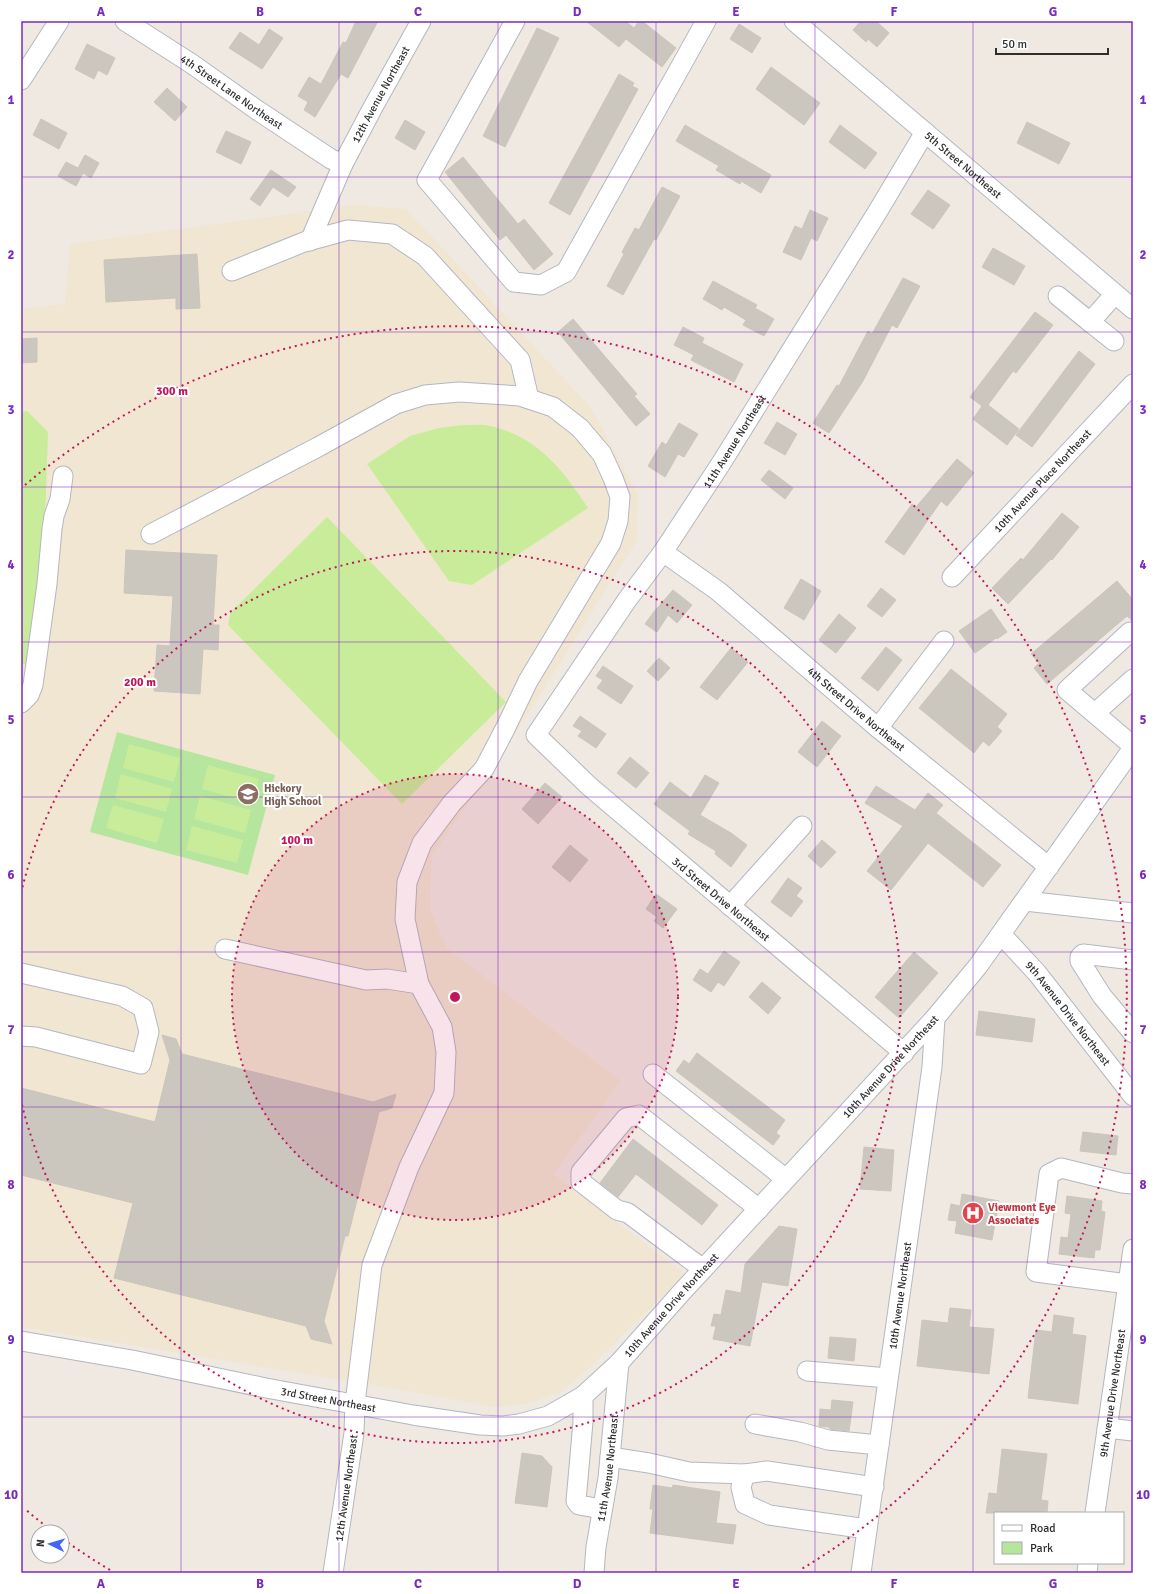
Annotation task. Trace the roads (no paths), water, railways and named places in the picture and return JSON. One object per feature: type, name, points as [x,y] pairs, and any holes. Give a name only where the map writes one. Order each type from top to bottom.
[{"type":"street","points":[[21,80],[59,21]]},
{"type":"street","name":"4th Street Lane Northeast","points":[[125,21],[192,64],[325,155],[341,163]]},
{"type":"street","name":"12th Avenue Northeast","points":[[310,241],[341,163],[421,21]]},
{"type":"street","points":[[515,21],[427,180],[514,282],[541,285],[566,272],[700,24]]},
{"type":"street","name":"5th Street Northeast","points":[[794,21],[1133,309]]},
{"type":"street","name":"11th Avenue Northeast","points":[[542,741],[536,735],[627,600],[663,552],[720,465],[878,211],[925,132]]},
{"type":"street","points":[[232,271],[310,241],[348,230],[392,234],[425,256],[520,360],[529,399]]},
{"type":"street","points":[[1090,322],[1115,294]]},
{"type":"street","points":[[1058,296],[1114,341]]},
{"type":"street","name":"10th Avenue Place Northeast","points":[[952,577],[1133,384]]},
{"type":"street","name":"12th Avenue Northeast","points":[[151,534],[318,447],[396,404],[425,395],[459,392],[520,396],[553,407],[580,428],[602,454],[620,497],[618,521],[611,543],[528,681],[484,769],[452,803],[422,843],[407,882],[405,919],[419,984],[442,1027],[446,1052],[444,1093],[409,1167],[372,1265],[355,1403],[354,1433],[333,1573]]},
{"type":"street","points":[[21,703],[29,695],[33,685],[47,584],[52,529],[54,516],[60,499],[63,476]]},
{"type":"street","name":"4th Street Drive Northeast","points":[[663,552],[718,591],[878,728],[1049,867]]},
{"type":"street","points":[[1133,635],[1130,632],[1067,690],[1133,747]]},
{"type":"street","points":[[878,728],[944,641]]},
{"type":"street","points":[[1095,713],[1133,679]]},
{"type":"street","name":"3rd Street Drive Northeast","points":[[542,741],[589,786],[904,1053]]},
{"type":"street","name":"10th Avenue Drive Northeast","points":[[619,1363],[703,1269],[935,1018],[978,966],[1133,747]]},
{"type":"street","points":[[730,906],[802,826]]},
{"type":"street","points":[[1025,900],[1133,913]]},
{"type":"street","name":"9th Avenue Drive Northeast","points":[[1001,934],[1041,979],[1133,1096]]},
{"type":"street","points":[[225,949],[366,980],[386,979],[419,984]]},
{"type":"street","points":[[1133,960],[1083,954],[1080,957],[1080,961],[1102,996],[1133,1033]]},
{"type":"street","points":[[21,973],[122,996],[143,1008],[149,1032],[141,1064],[36,1038],[21,1036]]},
{"type":"street","name":"10th Avenue Northeast","points":[[861,1573],[932,1067],[935,1018]]},
{"type":"street","points":[[653,1074],[786,1179]]},
{"type":"street","points":[[703,1269],[628,1213],[617,1210],[581,1182],[581,1172],[626,1118],[638,1115],[759,1210]]},
{"type":"street","points":[[1128,1284],[1036,1272],[1049,1174],[1061,1168],[1122,1183],[1133,1184]]},
{"type":"street","name":"9th Avenue Drive Northeast","points":[[1095,1512],[1133,1249]]},
{"type":"street","name":"3rd Street Northeast","points":[[21,1341],[132,1360],[266,1388],[355,1403],[413,1415],[480,1425],[503,1426],[519,1424],[548,1416],[583,1396],[619,1363]]},
{"type":"street","name":"11th Avenue Northeast","points":[[594,1573],[610,1457],[619,1363]]},
{"type":"street","points":[[807,1371],[888,1378]]},
{"type":"street","points":[[583,1396],[583,1422],[576,1501],[579,1505],[602,1508]]},
{"type":"street","points":[[755,1424],[800,1432],[828,1440],[879,1445]]},
{"type":"street","points":[[1107,1428],[1133,1431]]},
{"type":"street","points":[[610,1457],[649,1463],[689,1472],[745,1474],[767,1471],[874,1487]]},
{"type":"street","points":[[745,1474],[741,1487],[745,1504],[768,1515],[867,1530]]},
{"type":"place","name":"Hickory High School","points":[[248,794]]},
{"type":"place","name":"Viewmont Eye Associates","points":[[973,1213]]}]
